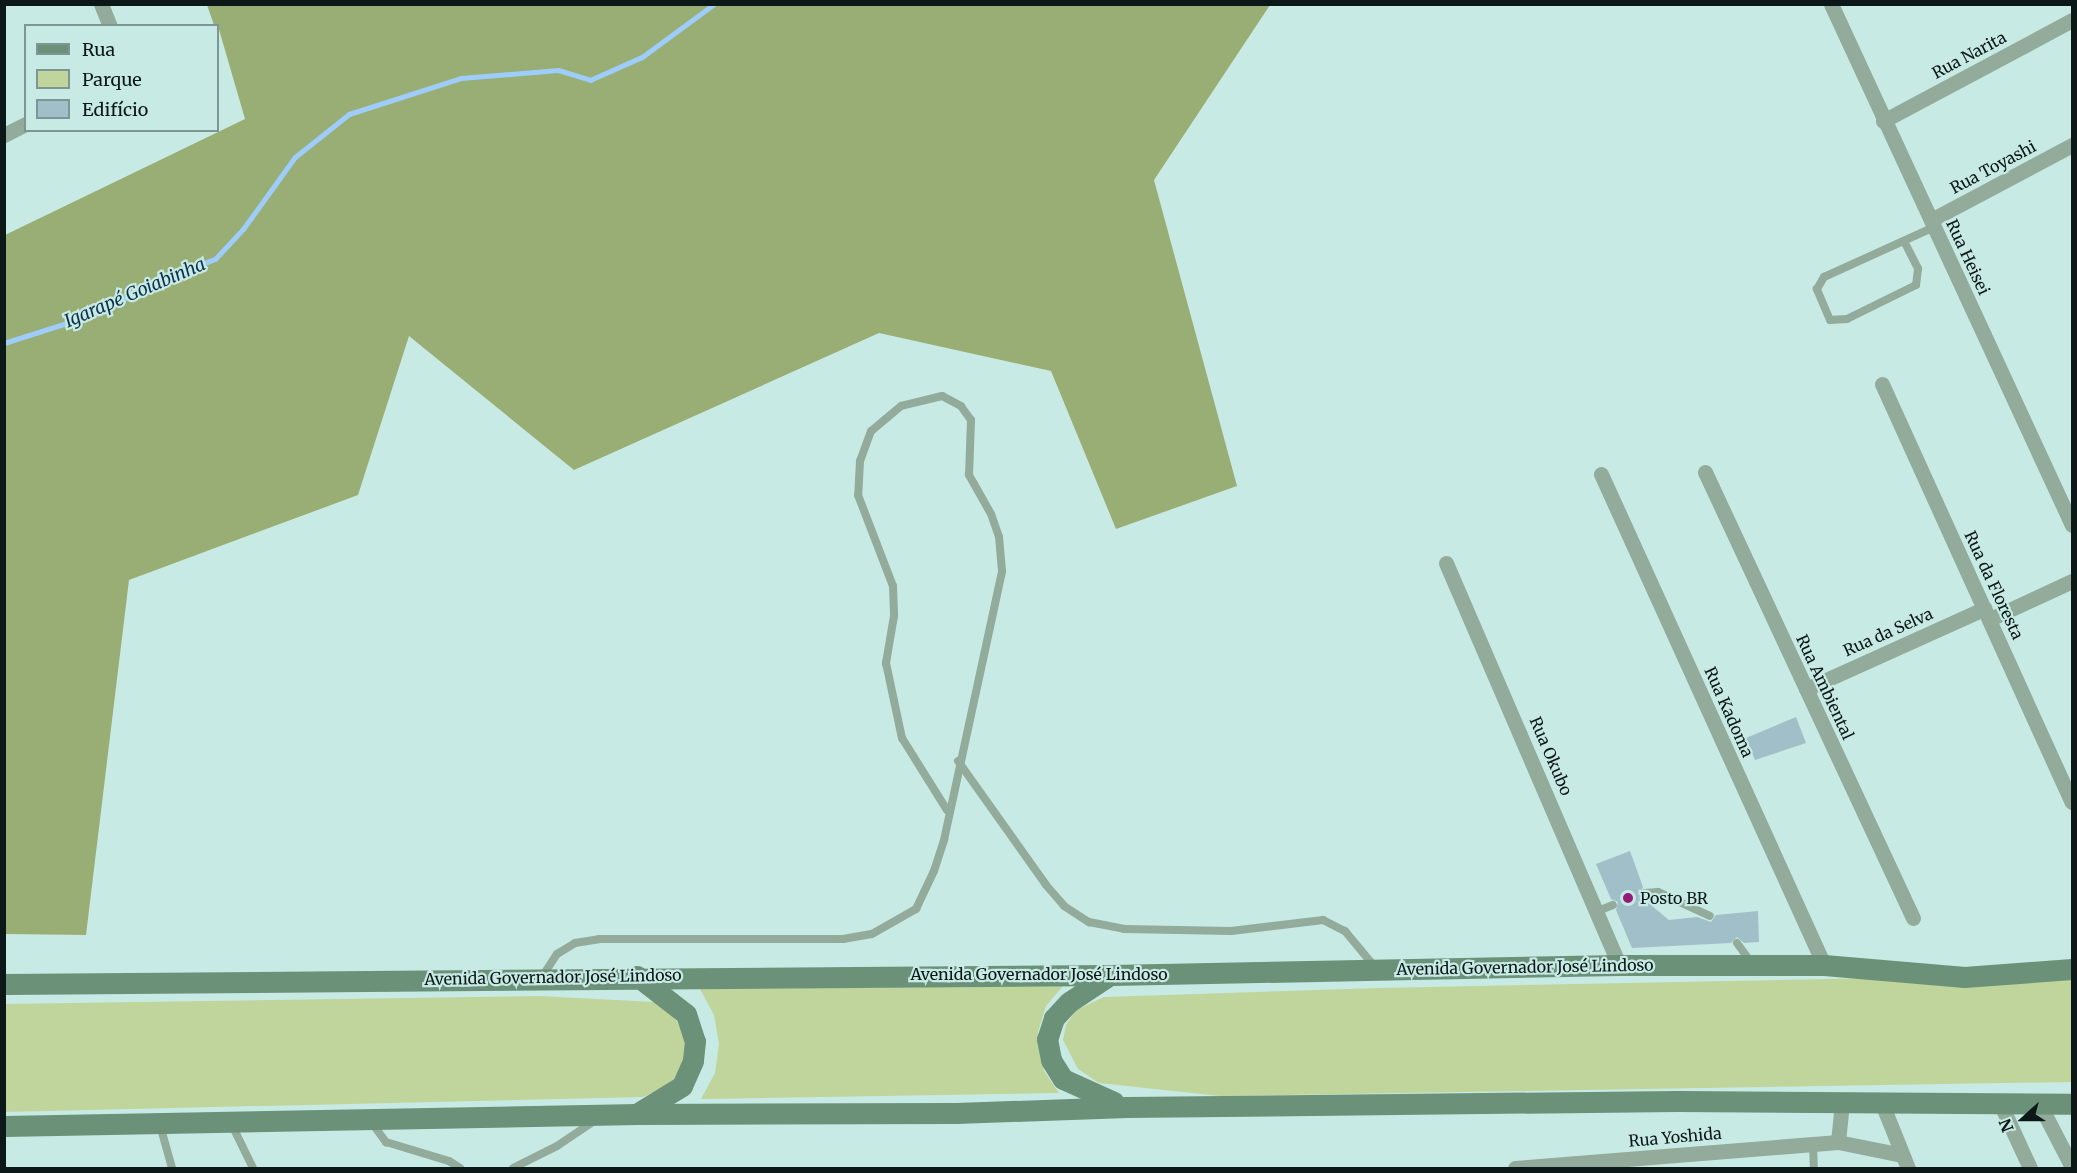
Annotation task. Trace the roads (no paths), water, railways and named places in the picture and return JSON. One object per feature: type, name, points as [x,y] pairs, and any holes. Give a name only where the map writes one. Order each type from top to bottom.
[{"type":"main road","name":"Avenida Governador José Lindoso","points":[[4,984],[637,976],[1111,975],[1619,965],[1824,965],[1964,977],[2073,969]]},
{"type":"main road","points":[[1111,975],[1069,1002],[1054,1018],[1047,1039],[1050,1060],[1063,1079],[1088,1094],[1127,1107]]},
{"type":"main road","points":[[637,976],[686,1014],[695,1041],[693,1061],[682,1086],[638,1114]]},
{"type":"main road","points":[[4,1126],[638,1114],[956,1113],[1127,1107],[1881,1101],[2001,1105],[2073,1104]]},
{"type":"street","points":[[101,4],[109,24]]},
{"type":"street","name":"Rua Heisei","points":[[1831,4],[1883,121],[2073,525]]},
{"type":"street","name":"Rua Narita","points":[[1883,121],[2073,20]]},
{"type":"street","points":[[4,135],[24,125]]},
{"type":"street","name":"Rua Toyashi","points":[[1932,223],[2073,145]]},
{"type":"street","name":"Rua da Floresta","points":[[1881,384],[2073,802]]},
{"type":"street","name":"Rua Ambiental","points":[[1705,472],[1912,918]]},
{"type":"street","name":"Rua Kadoma","points":[[1601,474],[1824,965]]},
{"type":"street","name":"Rua Okubo","points":[[1446,563],[1598,911],[1619,965]]},
{"type":"street","name":"Rua da Selva","points":[[1806,689],[1988,613],[2073,581]]},
{"type":"street","points":[[1881,1101],[1905,1162]]},
{"type":"street","points":[[1838,1142],[1842,1102]]},
{"type":"street","points":[[2001,1105],[2030,1168]]},
{"type":"street","points":[[2040,1105],[2071,1167]]},
{"type":"street","name":"Rua Yoshida","points":[[1515,1168],[1696,1161],[1813,1142],[1838,1142],[1905,1162]]},
{"type":"lane","points":[[1904,241],[1918,269],[1916,285],[1848,319],[1830,320],[1820,300],[1820,281],[1904,241],[1932,223]]},
{"type":"lane","points":[[542,977],[557,954],[575,943],[599,939],[843,939],[872,934],[916,909],[934,872],[1002,571],[999,537],[991,514],[969,475],[971,420],[961,406],[942,396],[901,406],[871,431],[860,461],[858,495],[893,586],[894,616],[886,663],[902,738],[947,810]]},
{"type":"lane","points":[[958,761],[1046,885],[1064,906],[1089,922],[1124,929],[1231,931],[1323,920],[1346,931],[1360,944],[1377,970]]},
{"type":"lane","points":[[1645,893],[1658,892],[1710,916]]},
{"type":"lane","points":[[1598,911],[1614,905]]},
{"type":"lane","points":[[1737,943],[1754,965]]},
{"type":"lane","points":[[513,1168],[557,1146],[602,1115]]},
{"type":"lane","points":[[369,1119],[386,1142],[448,1161],[460,1168]]},
{"type":"lane","points":[[231,1122],[253,1168]]},
{"type":"lane","points":[[160,1123],[172,1168]]},
{"type":"lane","points":[[1813,1142],[1815,1168]]},
{"type":"waterway","name":"Igarapé Goiabinha","points":[[4,343],[95,314],[160,280],[215,259],[243,229],[295,157],[349,114],[461,78],[558,70],[590,80],[642,57],[714,4]]},
{"type":"place","name":"Posto BR","points":[[1628,898]]}]
